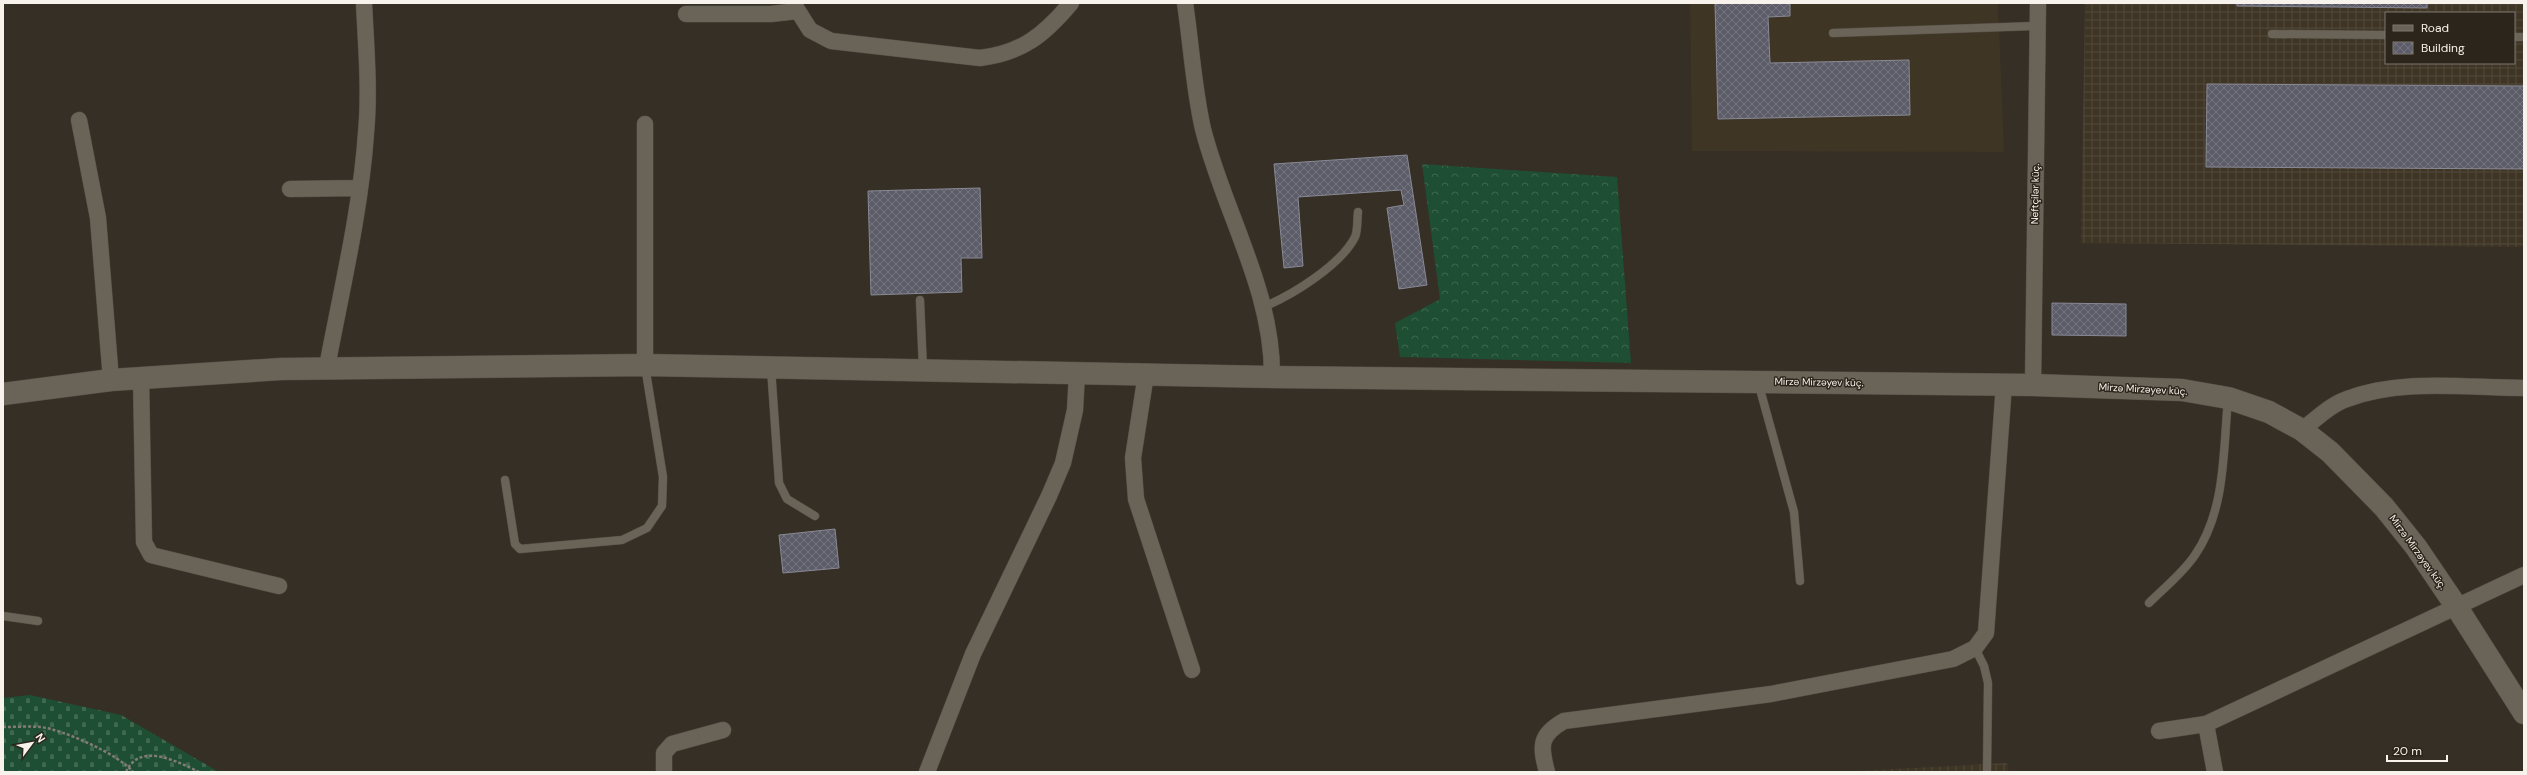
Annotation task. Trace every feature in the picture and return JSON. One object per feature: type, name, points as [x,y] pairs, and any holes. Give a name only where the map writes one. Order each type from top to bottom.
[{"type":"main road","name":"Mirzə Mirzəyev küç.","points":[[3,394],[111,380],[327,367],[645,365],[1272,377],[2004,384],[2182,390],[2228,398],[2269,412],[2302,430],[2330,452],[2384,507],[2416,547],[2456,606],[2524,713]]},
{"type":"street","points":[[327,367],[359,188],[366,133],[367,68],[364,3]]},
{"type":"street","points":[[686,14],[771,14],[795,7],[810,30],[831,41],[980,58],[1002,56],[1028,44],[1051,26],[1070,3]]},
{"type":"street","points":[[1186,3],[1203,129],[1263,307],[1272,350],[1272,377]]},
{"type":"street","name":"Neftçilər küç.","points":[[2033,385],[2038,3]]},
{"type":"street","points":[[79,120],[98,218],[111,380]]},
{"type":"street","points":[[645,124],[645,365]]},
{"type":"street","points":[[290,189],[359,188]]},
{"type":"street","points":[[927,772],[973,654],[1049,496],[1063,463],[1075,410],[1077,373]]},
{"type":"street","points":[[1146,374],[1133,458],[1136,499],[1192,670]]},
{"type":"street","points":[[141,378],[144,542],[151,555],[279,586]]},
{"type":"street","points":[[1547,772],[1542,742],[1550,729],[1564,721],[1669,709],[1771,694],[1953,659],[1975,648],[1986,633],[2004,384]]},
{"type":"street","points":[[2302,430],[2326,410],[2346,399],[2376,391],[2408,387],[2524,388]]},
{"type":"street","points":[[2159,731],[2206,724],[2524,575]]},
{"type":"street","points":[[2206,724],[2215,772]]},
{"type":"street","points":[[664,772],[664,753],[672,744],[723,730]]},
{"type":"lane","points":[[1833,33],[2037,26]]},
{"type":"lane","points":[[2272,34],[2385,35]]},
{"type":"lane","points":[[1263,307],[1284,299],[1302,288],[1339,256],[1355,236],[1358,212]]},
{"type":"lane","points":[[920,300],[923,370]]},
{"type":"lane","points":[[505,480],[515,544],[520,549],[622,540],[647,528],[662,506],[663,477],[645,365]]},
{"type":"lane","points":[[771,367],[779,483],[787,499],[815,516]]},
{"type":"lane","points":[[1758,382],[1794,512],[1800,581]]},
{"type":"lane","points":[[2149,603],[2195,556],[2210,528],[2218,501],[2228,398]]},
{"type":"lane","points":[[3,616],[38,621]]},
{"type":"lane","points":[[1975,648],[1984,666],[1988,682],[1987,772]]},
{"type":"path","points":[[3,727],[42,727],[98,746],[128,766],[133,772]]},
{"type":"path","points":[[126,772],[128,766],[146,755],[169,757],[199,772]]},
{"type":"shaded area","points":[[1690,3],[1998,3],[2004,152],[1692,151]]},
{"type":"shaded area","points":[[2085,3],[2524,3],[2524,247],[2081,243]]},
{"type":"shaded area","points":[[2007,763],[2009,772],[1838,772]]},
{"type":"green space","points":[[1422,164],[1617,177],[1631,363],[1400,357],[1395,323],[1440,299]]},
{"type":"green space","points":[[30,695],[121,715],[219,772],[3,772],[3,698]]},
{"type":"building","points":[[1715,3],[1790,3],[1790,16],[1768,17],[1770,63],[1909,60],[1910,115],[1718,119]]},
{"type":"building","points":[[2237,3],[2427,3],[2427,8],[2237,6]]},
{"type":"building","points":[[2207,84],[2524,86],[2524,169],[2206,167]]},
{"type":"building","points":[[1407,155],[1427,285],[1399,289],[1387,208],[1404,205],[1401,190],[1298,197],[1303,266],[1284,268],[1274,164]]},
{"type":"building","points":[[980,188],[982,258],[961,258],[962,292],[871,295],[868,191]]},
{"type":"building","points":[[2052,303],[2126,304],[2126,336],[2052,335]]},
{"type":"building","points":[[835,529],[839,568],[783,573],[779,535]]}]
